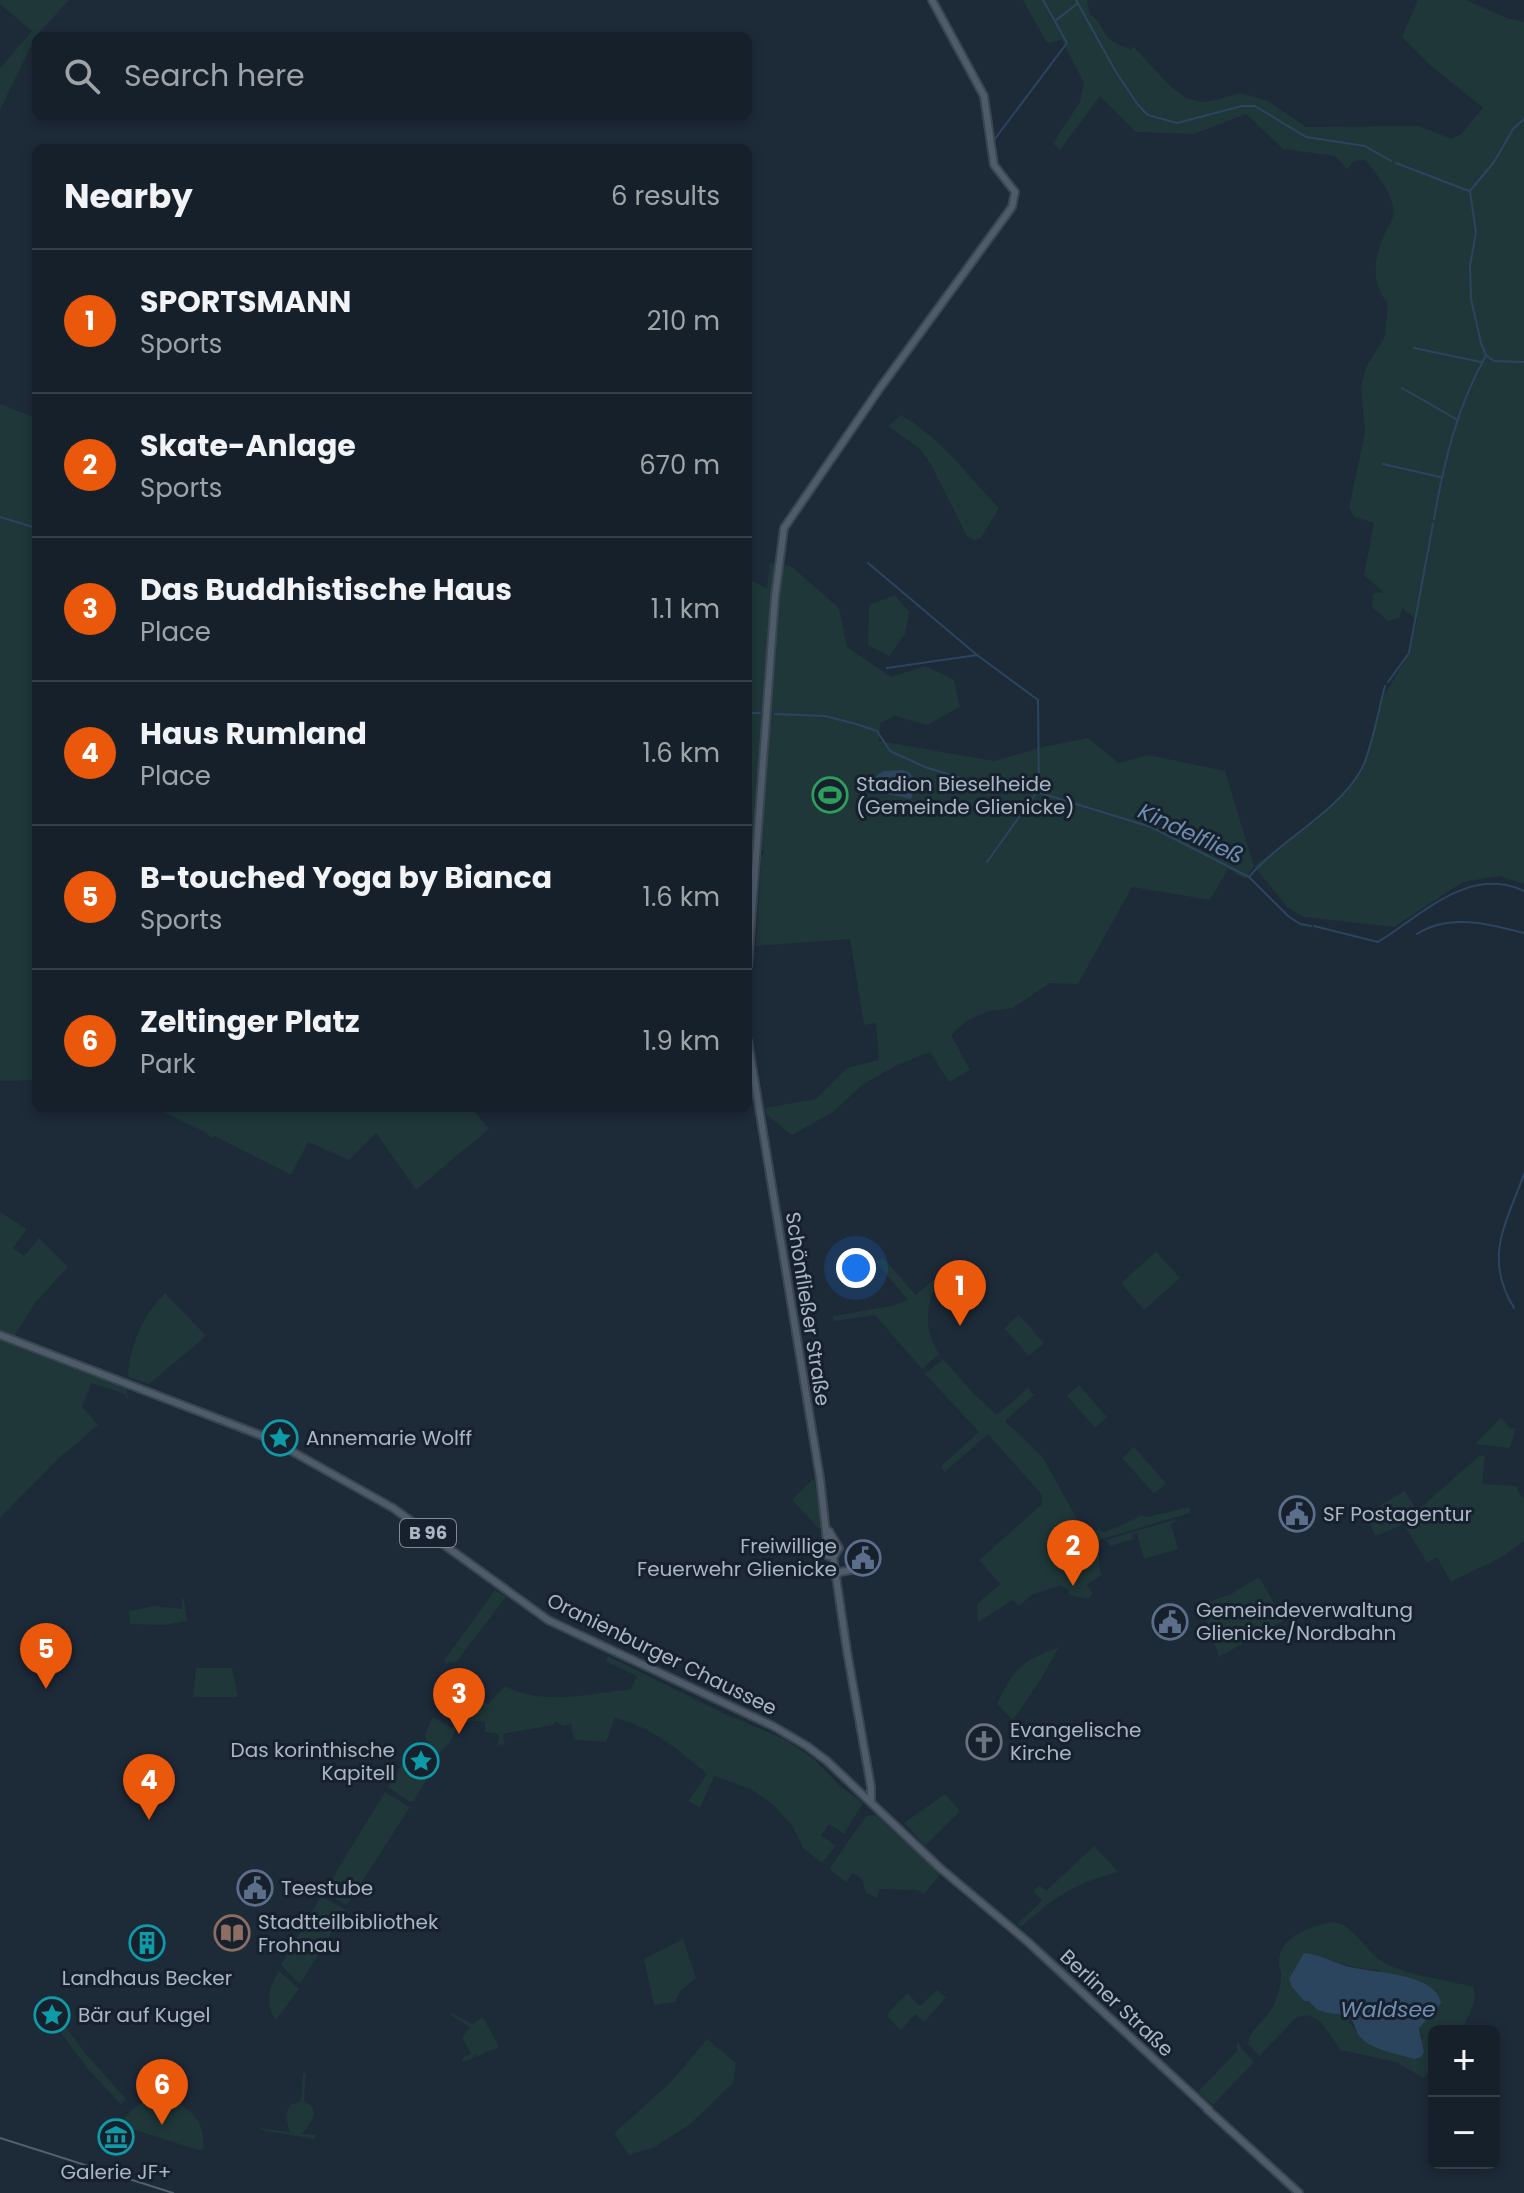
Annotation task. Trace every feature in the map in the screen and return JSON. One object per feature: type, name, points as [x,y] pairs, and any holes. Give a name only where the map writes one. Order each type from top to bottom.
[{"type":"main road","points":[[752,913],[775,597],[784,528],[1012,207],[1016,197],[1013,187],[994,165],[984,96],[932,0]]},
{"type":"main road","name":"Schönfließer Straße","points":[[752,1065],[830,1541]]},
{"type":"main road","name":"Oranienburger Chaussee","points":[[0,1335],[274,1441],[397,1510],[548,1620],[789,1734],[815,1751],[853,1784],[940,1868],[1016,1932]]},
{"type":"main road","points":[[830,1556],[839,1548],[830,1541],[822,1549],[830,1556],[833,1566],[871,1800]]},
{"type":"main road","points":[[835,1577],[840,1572],[851,1570]]},
{"type":"main road","points":[[853,1784],[864,1784],[868,1775]]},
{"type":"main road","name":"Berliner Straße","points":[[1016,1932],[1299,2193]]},
{"type":"main road","points":[[1283,2192],[1291,2185]]},
{"type":"green space","points":[[0,0],[69,0],[40,32],[32,32],[32,44],[0,110],[0,68],[32,31],[0,4]]},
{"type":"green space","points":[[1023,0],[1087,0],[1090,14],[1114,43],[1131,50],[1133,46],[1170,86],[1186,98],[1201,102],[1240,93],[1268,101],[1306,127],[1420,126],[1451,139],[1461,134],[1483,108],[1430,65],[1402,37],[1418,0],[1466,0],[1524,22],[1524,884],[1500,876],[1463,882],[1394,927],[1304,917],[1288,908],[1254,866],[1329,809],[1364,767],[1383,697],[1409,654],[1417,620],[1402,608],[1399,618],[1388,621],[1372,607],[1373,595],[1376,592],[1384,593],[1364,575],[1374,523],[1354,517],[1349,508],[1365,432],[1361,387],[1366,367],[1385,336],[1388,304],[1378,287],[1376,261],[1393,216],[1392,201],[1366,160],[1354,161],[1347,169],[1335,156],[1283,149],[1246,114],[1194,134],[1136,132],[1100,96],[1060,150],[1053,143],[1080,102],[1084,83],[1062,40],[1047,43]]},
{"type":"green space","points":[[0,404],[32,416],[32,1080],[0,1081]]},
{"type":"green space","points":[[901,415],[941,445],[999,508],[981,538],[974,540],[967,536],[920,449],[888,426]]},
{"type":"green space","points":[[770,563],[791,566],[839,608],[847,647],[891,677],[925,666],[954,680],[960,707],[927,725],[895,716],[880,723],[879,741],[994,761],[1088,738],[1119,763],[1149,755],[1225,771],[1254,866],[1245,879],[1228,869],[1210,900],[1132,887],[1078,984],[1050,983],[1013,1008],[989,1011],[968,1020],[951,1035],[970,1070],[949,1082],[930,1052],[897,1065],[862,1085],[833,1112],[792,1135],[767,1115],[765,1108],[816,1099],[847,1068],[879,1060],[876,1023],[864,1025],[850,939],[756,946],[761,857],[765,851],[761,850],[766,762],[761,761],[752,846],[752,581],[767,588]]},
{"type":"green space","points":[[895,595],[909,612],[905,634],[889,656],[868,645],[869,605]]},
{"type":"green space","points":[[163,1112],[475,1112],[489,1129],[416,1190],[376,1133],[349,1160],[308,1142],[291,1175],[215,1136],[211,1138],[207,1133]]},
{"type":"green space","points":[[0,1212],[27,1229],[13,1248],[24,1256],[39,1238],[68,1267],[34,1304],[10,1344],[127,1389],[128,1402],[125,1394],[92,1383],[82,1406],[98,1425],[57,1460],[0,1518]]},
{"type":"green space","points":[[1156,1252],[1180,1278],[1144,1310],[1121,1283]]},
{"type":"green space","points":[[882,1257],[916,1295],[933,1280],[937,1285],[930,1302],[928,1320],[939,1354],[922,1369],[875,1315],[834,1321],[833,1316],[908,1300],[876,1262]]},
{"type":"green space","points":[[165,1293],[206,1336],[149,1384],[128,1377],[129,1365],[139,1332]]},
{"type":"green space","points":[[1019,1315],[1044,1343],[1029,1356],[1004,1328]]},
{"type":"green space","points":[[943,1359],[997,1415],[1028,1388],[1034,1395],[1005,1421],[1042,1456],[1078,1521],[1089,1533],[1099,1529],[1102,1532],[1111,1530],[1141,1515],[1147,1517],[1189,1507],[1190,1513],[1099,1540],[1102,1575],[1087,1585],[1093,1593],[1088,1599],[1068,1595],[1069,1590],[1060,1585],[1032,1595],[1019,1606],[1013,1600],[978,1622],[977,1604],[1000,1584],[979,1560],[1042,1504],[1042,1495],[988,1434],[945,1472],[941,1466],[979,1432],[925,1374]]},
{"type":"green space","points":[[1079,1385],[1107,1417],[1095,1428],[1067,1396]]},
{"type":"green space","points":[[1501,1418],[1511,1429],[1516,1428],[1510,1448],[1475,1444]]},
{"type":"green space","points":[[1134,1447],[1166,1483],[1154,1494],[1122,1458]]},
{"type":"green space","points":[[1480,1455],[1485,1456],[1482,1484],[1517,1486],[1517,1491],[1524,1498],[1524,1541],[1502,1557],[1451,1582],[1437,1557],[1427,1563],[1404,1524],[1376,1536],[1365,1514],[1405,1491],[1417,1511]]},
{"type":"green space","points":[[814,1478],[822,1527],[819,1529],[792,1500]]},
{"type":"green space","points":[[1176,1519],[1171,1524],[1178,1549],[1144,1559],[1137,1533],[1132,1535],[1133,1539],[1110,1546],[1106,1540]]},
{"type":"green space","points":[[1259,1577],[1284,1620],[1219,1657],[1201,1605],[1231,1594]]},
{"type":"green space","points":[[495,1590],[506,1597],[456,1662],[445,1663],[445,1659]]},
{"type":"green space","points":[[182,1599],[187,1621],[164,1625],[130,1624],[129,1611],[154,1606],[182,1609]]},
{"type":"green space","points":[[1059,1647],[1013,1720],[997,1704],[1014,1673],[1035,1657]]},
{"type":"green space","points":[[608,1656],[723,1713],[784,1739],[814,1759],[840,1786],[863,1803],[844,1834],[829,1824],[821,1835],[836,1846],[822,1863],[803,1848],[792,1825],[771,1803],[750,1789],[714,1776],[700,1808],[688,1801],[707,1774],[664,1740],[628,1722],[615,1718],[606,1742],[574,1740],[571,1724],[563,1726],[556,1721],[553,1725],[503,1734],[505,1744],[498,1745],[499,1734],[485,1732],[485,1722],[475,1721],[457,1725],[451,1741],[439,1753],[426,1740],[425,1734],[433,1717],[452,1728],[477,1703],[477,1698],[488,1704],[505,1686],[535,1696],[550,1697],[631,1689],[637,1676],[605,1661]]},
{"type":"green space","points":[[196,1668],[232,1668],[238,1697],[193,1697]]},
{"type":"green space","points":[[417,1745],[437,1762],[414,1801],[410,1802],[388,1787]]},
{"type":"green space","points":[[385,1792],[410,1807],[347,1905],[326,1894],[325,1890]]},
{"type":"green space","points":[[945,1794],[960,1811],[925,1846],[904,1823]]},
{"type":"green space","points":[[876,1815],[940,1875],[924,1894],[917,1890],[879,1889],[878,1898],[866,1893],[862,1880],[853,1873],[846,1882],[829,1869],[866,1816]]},
{"type":"green space","points":[[1094,1846],[1118,1872],[1076,1887],[1055,1899],[1021,1927],[1017,1924],[1042,1901],[1033,1891],[1039,1885],[1046,1891]]},
{"type":"green space","points":[[321,1896],[346,1910],[300,1984],[281,1965]]},
{"type":"green space","name":"Waldsee","points":[[1331,1922],[1338,1923],[1389,1965],[1473,1987],[1473,2004],[1464,2025],[1428,2025],[1428,2073],[1423,2078],[1396,2062],[1341,2050],[1322,2024],[1310,2016],[1295,2019],[1259,2056],[1248,2044],[1251,2034],[1276,2000],[1281,1981],[1281,1951],[1291,1938]],"holes":[[[1308,1953],[1351,1966],[1378,1970],[1423,2022],[1419,2028],[1423,2037],[1414,2059],[1361,2039],[1347,2017],[1313,2007],[1309,2001],[1304,2001],[1289,1979]]]},
{"type":"green space","points":[[683,1939],[696,1978],[681,1990],[675,2002],[654,2005],[644,1959]]},
{"type":"green space","points":[[279,1971],[299,1989],[276,2020],[269,1996]]},
{"type":"green space","points":[[937,1990],[946,1997],[924,2022],[915,2014],[901,2030],[888,2017],[888,2013],[907,1993],[920,2006]]},
{"type":"green space","points":[[51,2007],[85,2053],[126,2099],[121,2104],[87,2068],[45,2011]]},
{"type":"green space","points":[[452,2013],[472,2024],[483,2017],[499,2047],[478,2056],[475,2054],[476,2057],[463,2062],[463,2057],[471,2054],[462,2037],[470,2027]]},
{"type":"green space","points":[[707,2039],[736,2063],[733,2083],[690,2124],[653,2148],[629,2155],[614,2133],[669,2084]]},
{"type":"green space","points":[[1237,2042],[1254,2062],[1213,2105],[1198,2092],[1237,2051]]},
{"type":"green space","points":[[303,2073],[306,2073],[304,2101],[314,2112],[302,2134],[315,2135],[315,2139],[260,2130],[289,2132],[286,2114],[290,2105],[301,2101]]},
{"type":"green space","points":[[159,2099],[178,2104],[193,2114],[202,2130],[203,2149],[123,2126],[123,2121],[134,2108]]},
{"type":"water","points":[[904,770],[917,783],[911,799],[887,794],[875,781],[883,771]]},
{"type":"water","name":"Waldsee","points":[[1304,1953],[1346,1966],[1415,1980],[1436,1993],[1441,2003],[1419,2028],[1424,2052],[1421,2057],[1414,2059],[1372,2046],[1359,2036],[1348,2017],[1322,2011],[1309,2001],[1304,2001],[1289,1979]]},
{"type":"waterway","points":[[994,140],[1067,43],[1043,0]]},
{"type":"waterway","points":[[1076,0],[1116,72],[1148,115],[1177,123],[1242,106],[1255,106],[1306,137],[1365,146],[1391,161]]},
{"type":"waterway","points":[[1055,21],[1078,3]]},
{"type":"waterway","points":[[1513,129],[1524,119]]},
{"type":"waterway","points":[[1470,191],[1494,162],[1512,131]]},
{"type":"waterway","points":[[1396,163],[1469,191]]},
{"type":"waterway","points":[[1470,192],[1476,232],[1470,266],[1471,299],[1481,343],[1486,355],[1494,361],[1524,362]]},
{"type":"waterway","points":[[1414,348],[1481,362]]},
{"type":"waterway","points":[[1434,519],[1453,435],[1485,357]]},
{"type":"waterway","points":[[1402,388],[1456,419]]},
{"type":"waterway","points":[[1383,464],[1440,477]]},
{"type":"waterway","name":"Kindelfließ","points":[[0,517],[32,527]]},
{"type":"waterway","points":[[1388,682],[1409,653],[1433,524]]},
{"type":"waterway","points":[[868,563],[977,655],[1038,700],[1039,792]]},
{"type":"waterway","points":[[887,668],[977,655]]},
{"type":"waterway","points":[[1249,877],[1338,800],[1351,785],[1368,753],[1385,686]]},
{"type":"waterway","name":"Kindelfließ","points":[[752,713],[760,713]]},
{"type":"waterway","name":"Kindelfließ","points":[[775,714],[825,716],[856,724],[877,731],[890,751],[925,767],[967,780],[1037,792],[1151,827],[1249,877],[1288,916],[1300,924],[1311,926]]},
{"type":"waterway","points":[[987,862],[1037,792]]},
{"type":"waterway","name":"Kindelfließ","points":[[1314,926],[1378,942],[1429,907],[1465,889],[1484,884],[1504,885],[1524,891]]},
{"type":"waterway","name":"Kindelfließ","points":[[1417,934],[1456,922],[1484,924],[1524,933]]},
{"type":"waterway","points":[[1514,1308],[1500,1273],[1499,1256],[1505,1225],[1524,1174]]},
{"type":"tram line","points":[[0,2138],[173,2193]]},
{"type":"place","name":"Stadion Bieselheide (Gemeinde Glienicke)","points":[[830,795]]},
{"type":"place","name":"SPORTSMANN","points":[[960,1326]]},
{"type":"place","name":"Annemarie Wolff","points":[[280,1438]]},
{"type":"place","name":"SF Postagentur","points":[[1297,1514]]},
{"type":"place","name":"Freiwillige Feuerwehr Glienicke","points":[[863,1558]]},
{"type":"place","name":"Skate-Anlage","points":[[1073,1586]]},
{"type":"place","name":"Gemeindeverwaltung Glienicke/Nordbahn","points":[[1170,1622]]},
{"type":"place","name":"B-touched Yoga by Bianca","points":[[46,1689]]},
{"type":"place","name":"Das Buddhistische Haus","points":[[459,1734]]},
{"type":"place","name":"Evangelische Kirche","points":[[984,1742]]},
{"type":"place","name":"Das korinthische Kapitell","points":[[421,1761]]},
{"type":"place","name":"Haus Rumland","points":[[149,1820]]},
{"type":"place","name":"Teestube","points":[[255,1888]]},
{"type":"place","name":"Stadtteilbibliothek Frohnau","points":[[232,1933]]},
{"type":"place","name":"Landhaus Becker","points":[[147,1943]]},
{"type":"place","name":"Bär auf Kugel","points":[[52,2015]]},
{"type":"place","name":"Zeltinger Platz","points":[[162,2125]]},
{"type":"place","name":"Galerie JF+","points":[[116,2137]]}]
